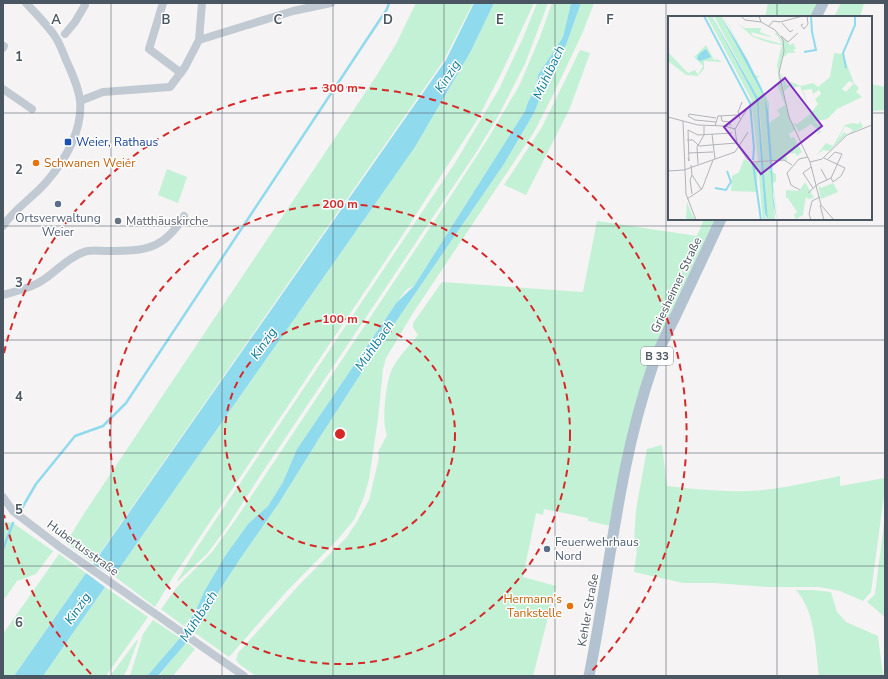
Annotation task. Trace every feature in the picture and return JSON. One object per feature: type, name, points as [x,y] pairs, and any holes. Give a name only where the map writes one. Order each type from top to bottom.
[{"type":"main road","points":[[816,16],[822,3]]},
{"type":"main road","name":"Griesheimer Straße","points":[[618,502],[632,435],[653,364],[721,220]]},
{"type":"main road","name":"Kehler Straße","points":[[590,676],[618,502]]},
{"type":"street","points":[[3,226],[7,220],[48,180],[64,159],[77,128],[79,118],[80,101],[74,78],[56,38],[26,3]]},
{"type":"street","points":[[65,34],[75,22],[85,4],[84,3]]},
{"type":"street","points":[[163,3],[149,49],[181,73]]},
{"type":"street","points":[[80,101],[103,92],[170,87],[185,67],[199,40],[202,3]]},
{"type":"street","points":[[199,40],[293,11],[331,3]]},
{"type":"street","points":[[3,90],[32,109]]},
{"type":"street","points":[[3,295],[39,282],[66,261],[85,251],[141,250],[161,242],[177,227],[184,216]]},
{"type":"street","name":"Hubertusstraße","points":[[3,497],[13,511],[60,547],[244,676]]},
{"type":"green space","points":[[416,3],[473,3],[444,60],[93,563],[66,543],[85,512],[377,75],[396,44]]},
{"type":"green space","points":[[494,3],[534,3],[503,70],[477,120],[400,239],[173,577],[155,607],[114,576],[415,147],[471,51]]},
{"type":"green space","points":[[537,3],[548,3],[525,64],[497,118],[477,151],[227,527],[207,554],[177,581],[196,549],[455,163],[499,89],[522,40]]},
{"type":"green space","points":[[552,3],[571,3],[563,37],[538,75],[536,87],[525,111],[414,286],[407,289],[397,302],[297,449],[283,482],[268,506],[248,524],[225,556],[205,590],[195,612],[185,627],[161,609],[177,587],[212,552],[234,522],[489,137],[519,86],[540,37]]},
{"type":"green space","points":[[581,3],[594,3],[582,34],[534,132],[413,313],[386,358],[383,369],[378,419],[369,479],[364,497],[354,520],[338,539],[287,591],[229,657],[195,633],[199,622],[279,503],[371,358],[504,164],[534,113],[551,70],[566,45]]},
{"type":"green space","points":[[768,3],[819,3],[813,16],[765,16]]},
{"type":"green space","points":[[841,3],[864,3],[860,16],[834,16]]},
{"type":"green space","points":[[580,50],[590,53],[570,108],[526,195],[504,185],[542,127]]},
{"type":"green space","points":[[872,84],[885,87],[885,110],[872,111]]},
{"type":"green space","points":[[167,169],[187,177],[178,203],[158,195]]},
{"type":"green space","points":[[704,220],[717,220],[674,308],[611,526],[588,521],[588,518],[544,509],[543,515],[536,513],[523,577],[556,586],[533,676],[256,676],[239,664],[236,660],[238,653],[300,584],[347,537],[369,500],[379,458],[378,452],[387,435],[384,421],[384,411],[390,373],[398,359],[418,335],[413,327],[413,323],[442,282],[583,292],[597,221],[697,236]]},
{"type":"green space","points":[[662,445],[667,486],[718,491],[748,491],[783,487],[840,476],[840,486],[885,478],[885,488],[871,592],[863,601],[840,591],[819,587],[769,587],[715,583],[683,583],[634,572],[637,551],[634,542],[636,510],[647,449]]},
{"type":"green space","points":[[885,516],[885,617],[867,602],[875,594]]},
{"type":"green space","points":[[3,521],[13,523],[53,551],[36,574],[17,581],[3,601]]},
{"type":"green space","points":[[59,554],[86,573],[14,676],[3,676],[3,634]]},
{"type":"green space","points":[[105,587],[148,617],[106,676],[43,676]]},
{"type":"green space","points":[[796,590],[831,592],[837,612],[846,622],[878,636],[883,676],[819,676],[814,631],[803,599]]},
{"type":"green space","points":[[153,620],[180,638],[147,676],[130,676],[143,634]]},
{"type":"green space","points":[[137,640],[127,670],[123,676],[110,676]]},
{"type":"green space","points":[[186,642],[195,649],[173,676],[159,676]]},
{"type":"water","name":"Kinzig","points":[[474,3],[494,3],[471,51],[415,147],[114,576],[93,564],[446,60]]},
{"type":"water","name":"Mühlbach","points":[[571,3],[581,3],[566,45],[551,70],[534,113],[504,164],[371,358],[279,503],[199,622],[196,631],[158,676],[147,676],[180,638],[225,556],[248,524],[268,506],[283,482],[297,449],[397,302],[414,286],[525,111],[536,87],[538,75],[563,37]]},
{"type":"water","name":"Kinzig","points":[[86,573],[105,587],[43,676],[14,676]]},
{"type":"waterway","points":[[22,508],[36,484],[75,436],[103,426],[126,403],[387,9],[389,3]]},
{"type":"waterway","points":[[3,549],[13,523]]},
{"type":"place","name":"Weier, Rathaus","points":[[68,142]]},
{"type":"place","name":"Schwanen Weier","points":[[36,163]]},
{"type":"place","name":"Ortsverwaltung Weier","points":[[58,204]]},
{"type":"place","name":"Matthäuskirche","points":[[118,221]]},
{"type":"place","name":"Feuerwehrhaus Nord","points":[[547,549]]},
{"type":"place","name":"Hermann's Tankstelle","points":[[570,606]]}]
